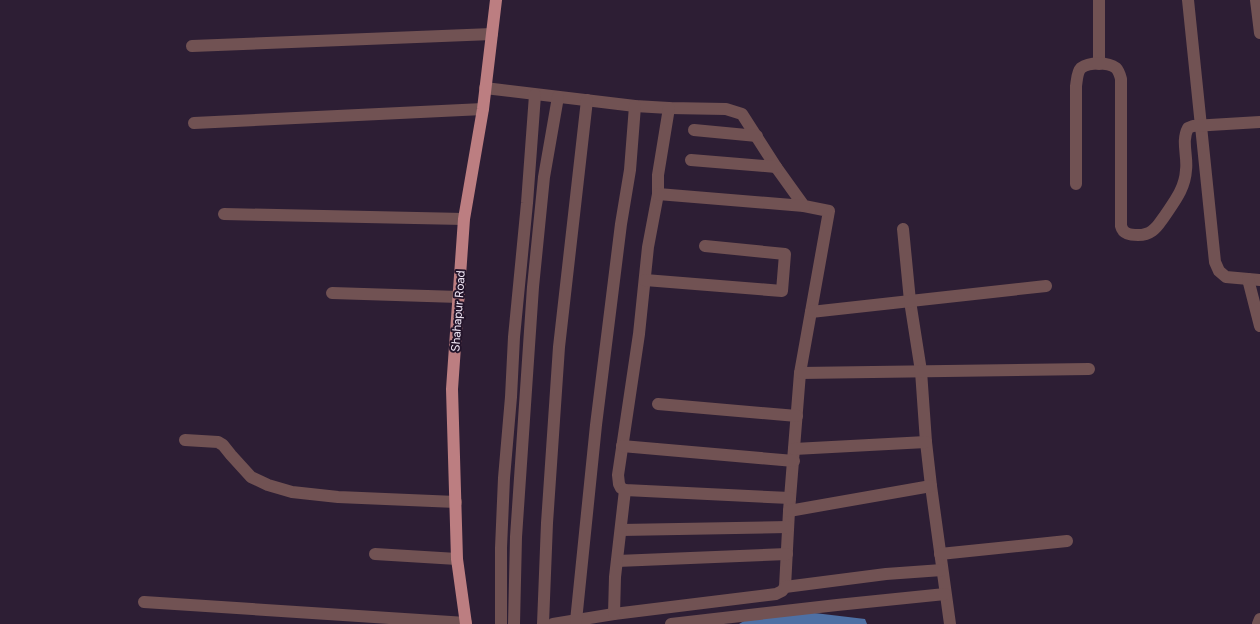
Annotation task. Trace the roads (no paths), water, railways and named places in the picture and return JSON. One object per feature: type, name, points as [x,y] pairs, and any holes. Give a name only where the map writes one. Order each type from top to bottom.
[{"type":"main road","name":"Shahapur Road","points":[[466,624],[457,559],[452,390],[464,219],[483,109],[496,0]]},
{"type":"street","points":[[1099,0],[1099,64]]},
{"type":"street","points":[[1188,0],[1215,262],[1219,271],[1226,277],[1260,280]]},
{"type":"street","points":[[1256,0],[1260,33]]},
{"type":"street","points":[[192,46],[492,34]]},
{"type":"street","points":[[1076,184],[1077,76],[1081,68],[1088,65],[1109,65],[1116,68],[1120,73],[1121,226],[1125,233],[1143,235],[1152,232],[1176,200],[1184,182],[1186,170],[1186,133],[1188,128],[1193,126],[1260,122]]},
{"type":"street","points":[[485,88],[635,106],[726,109],[742,114],[776,167],[804,206]]},
{"type":"street","points":[[502,624],[501,548],[504,478],[511,397],[514,330],[527,203],[535,94]]},
{"type":"street","points":[[514,624],[516,537],[534,279],[544,177],[558,97]]},
{"type":"street","points":[[543,624],[547,523],[559,347],[587,100]]},
{"type":"street","points":[[576,621],[596,425],[621,224],[630,170],[635,106]]},
{"type":"street","points":[[669,108],[658,176],[658,194],[648,247],[639,334],[618,474],[619,484],[621,488],[625,490],[790,498]]},
{"type":"street","points":[[194,123],[483,109]]},
{"type":"street","points":[[694,130],[757,136]]},
{"type":"street","points":[[691,160],[776,167]]},
{"type":"street","points":[[553,624],[614,614],[776,594],[782,591],[785,586],[789,512],[800,373],[829,211],[804,206],[658,194]]},
{"type":"street","points":[[224,214],[464,219]]},
{"type":"street","points":[[903,229],[910,301],[921,371],[931,486],[950,624]]},
{"type":"street","points":[[645,280],[782,291],[786,254],[705,246]]},
{"type":"street","points":[[1248,279],[1260,326]]},
{"type":"street","points":[[811,312],[1046,286]]},
{"type":"street","points":[[332,293],[459,297]]},
{"type":"street","points":[[800,373],[1089,369]]},
{"type":"street","points":[[658,404],[797,416]]},
{"type":"street","points":[[185,440],[218,442],[223,445],[251,477],[268,485],[292,492],[338,497],[456,502]]},
{"type":"street","points":[[622,446],[794,455],[926,442]]},
{"type":"street","points":[[789,512],[931,486]]},
{"type":"street","points":[[614,614],[615,577],[625,490]]},
{"type":"street","points":[[621,530],[788,528]]},
{"type":"street","points":[[940,554],[1067,541]]},
{"type":"street","points":[[375,554],[457,559]]},
{"type":"street","points":[[617,561],[787,554]]},
{"type":"street","points":[[785,586],[886,574],[942,570]]},
{"type":"street","points":[[671,624],[945,594]]},
{"type":"street","points":[[144,602],[466,624]]},
{"type":"street","points":[[1258,624],[1260,619]]},
{"type":"water","points":[[806,612],[865,619],[867,624],[739,624],[754,615]]}]
